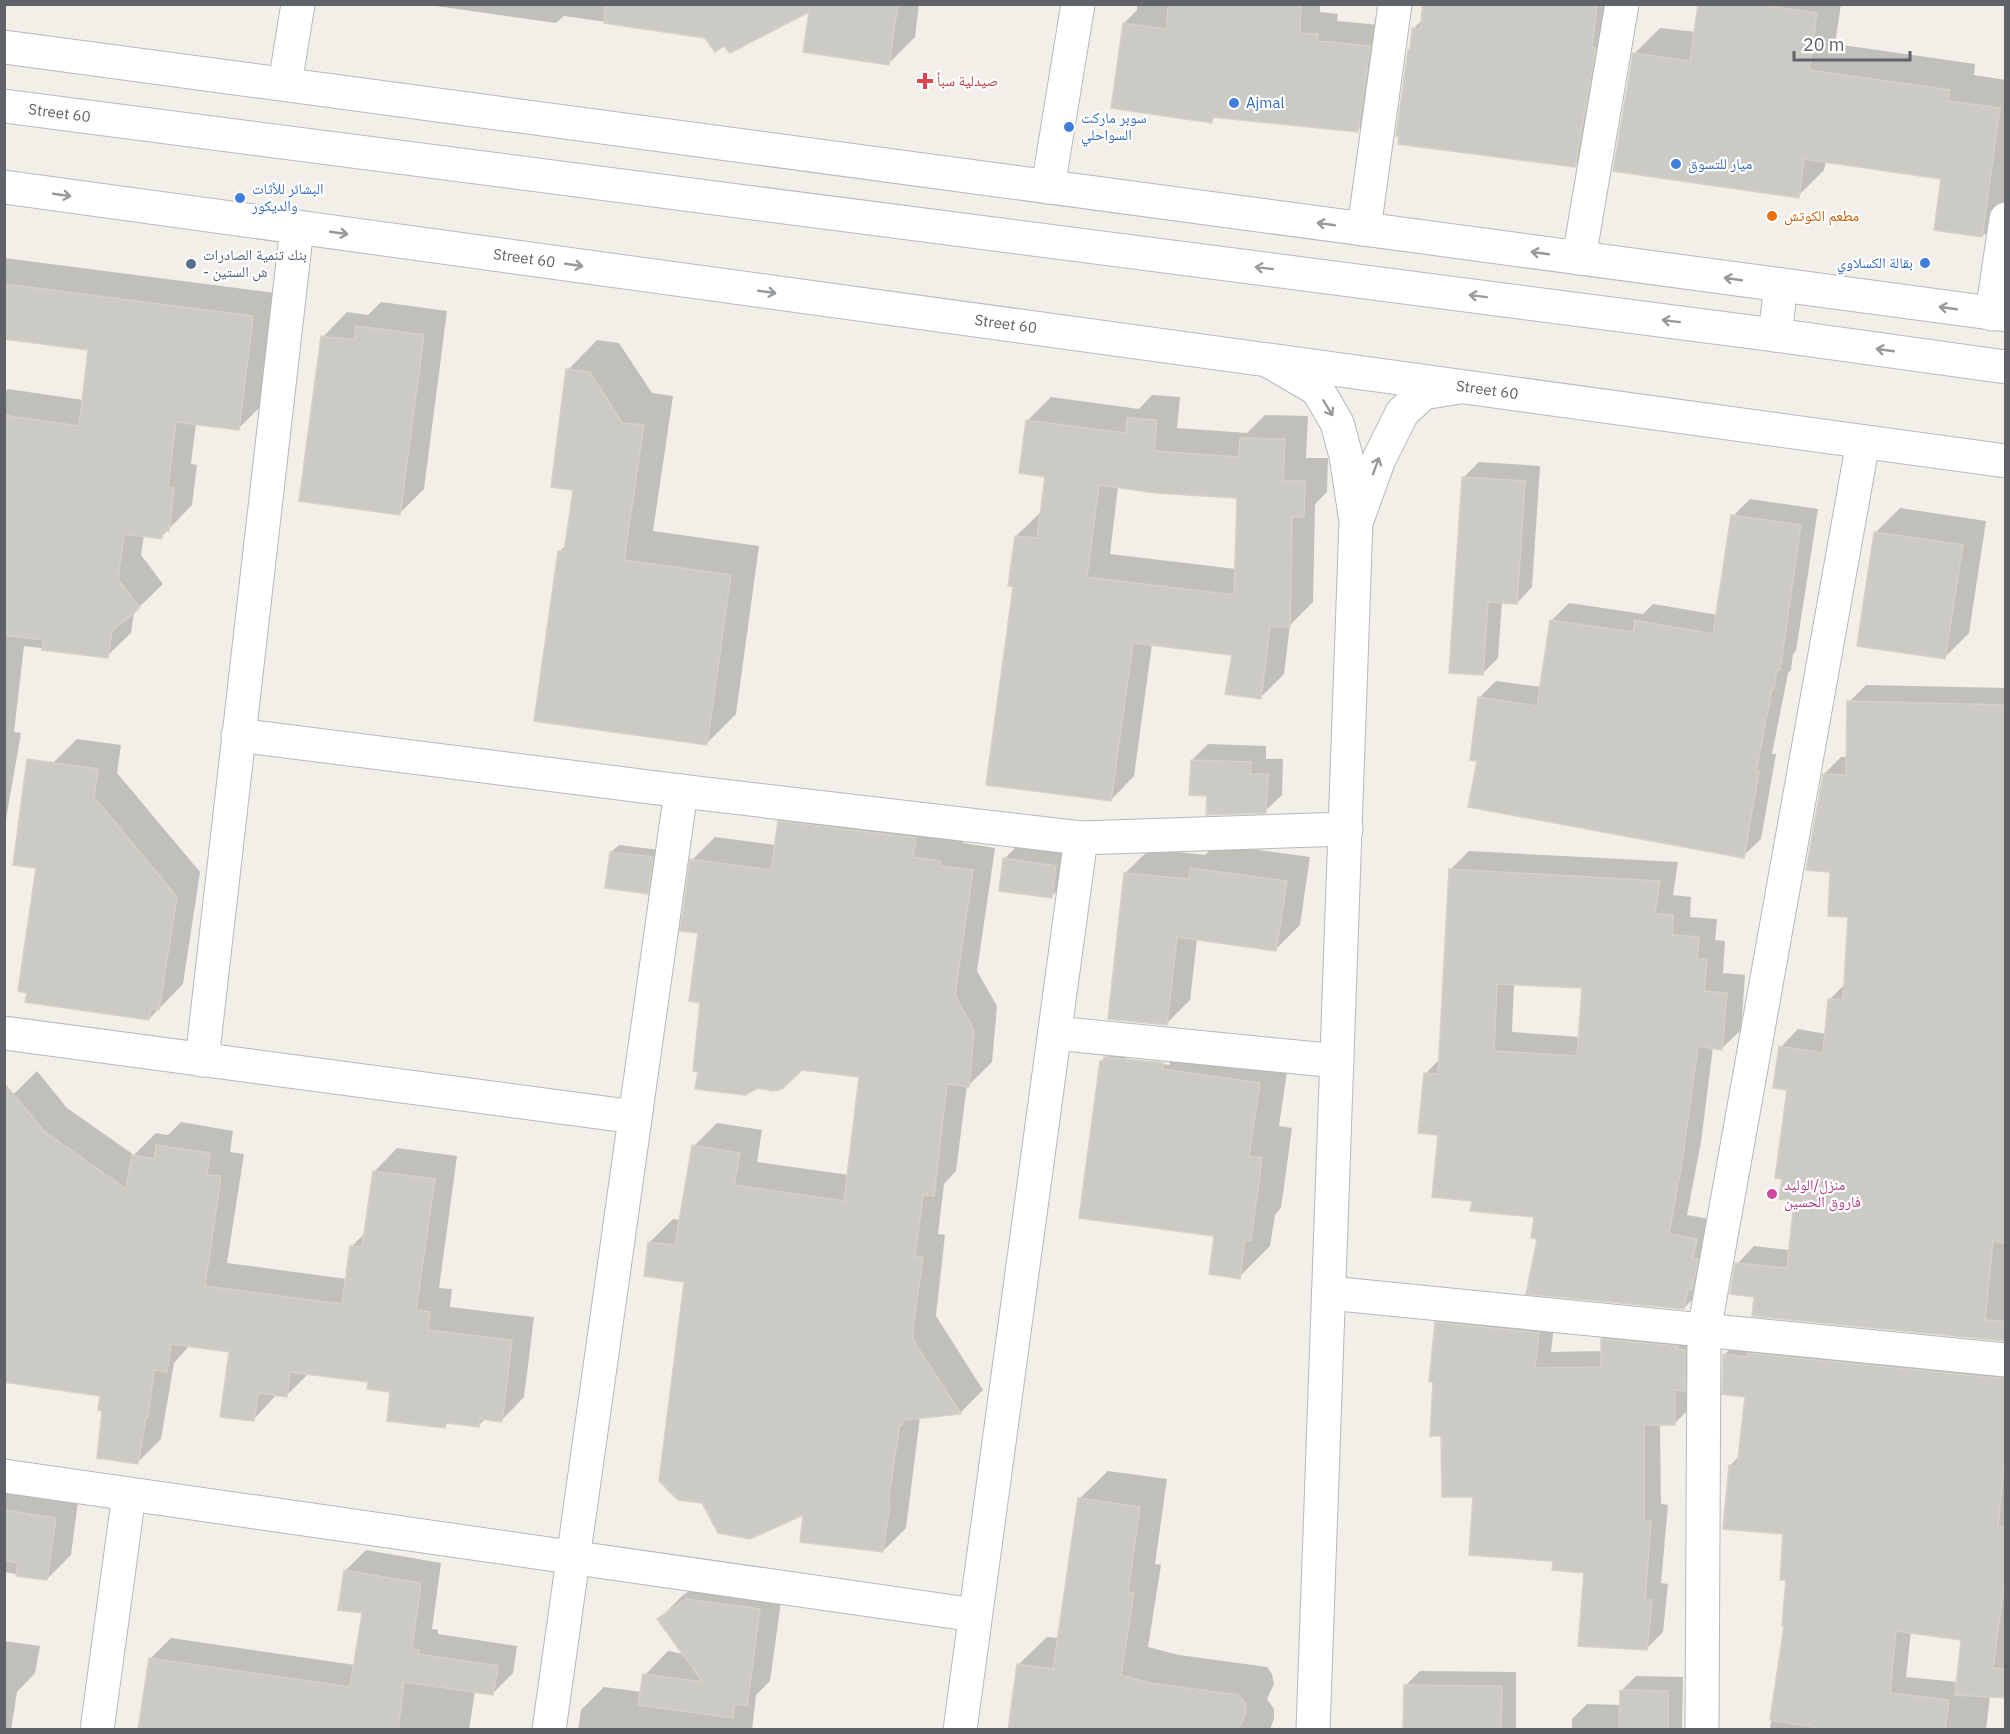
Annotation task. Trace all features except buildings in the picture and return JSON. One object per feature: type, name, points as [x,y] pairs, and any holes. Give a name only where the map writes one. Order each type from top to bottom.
[{"type":"street","points":[[285,84],[298,4]]},
{"type":"street","points":[[1048,187],[1078,4]]},
{"type":"street","points":[[1364,229],[1395,4]]},
{"type":"street","points":[[1579,258],[1622,4]]},
{"type":"street","points":[[4,47],[1999,315],[2006,219]]},
{"type":"street","name":"Street 60","points":[[4,106],[1775,335],[2006,367]]},
{"type":"street","name":"Street 60","points":[[4,187],[2006,461]]},
{"type":"street","points":[[202,1060],[297,227]]},
{"type":"street","points":[[1775,335],[1781,285]]},
{"type":"street","points":[[1267,360],[1317,389],[1337,423],[1346,456],[1356,521],[1313,1730]]},
{"type":"street","points":[[1356,521],[1379,459],[1402,413],[1423,393],[1463,387]]},
{"type":"street","points":[[1702,1730],[1704,1331],[1863,442]]},
{"type":"street","points":[[238,735],[681,791],[1081,838],[1346,829]]},
{"type":"street","points":[[549,1730],[681,791]]},
{"type":"street","points":[[960,1730],[1081,838]]},
{"type":"street","points":[[4,1033],[635,1117]]},
{"type":"street","points":[[1055,1033],[1337,1061]]},
{"type":"street","points":[[1329,1293],[2006,1360]]},
{"type":"street","points":[[4,1476],[975,1615]]},
{"type":"street","points":[[97,1730],[129,1494]]},
{"type":"place","name":"صيدلية سبأ","points":[[925,81]]},
{"type":"place","name":"Ajmal","points":[[1234,103]]},
{"type":"place","name":"سوبر ماركت السواحلي","points":[[1069,127]]},
{"type":"place","name":"ميار للتسوق","points":[[1676,164]]},
{"type":"place","name":"البشائر للأثات والديكور","points":[[240,198]]},
{"type":"place","name":"مطعم الكوتش","points":[[1772,216]]},
{"type":"place","name":"بقالة الكسلاوي","points":[[1925,263]]},
{"type":"place","name":"بنك تنمية الصادرات - ش الستين","points":[[191,264]]},
{"type":"place","name":"منزل/الوليد فاروق الحسين","points":[[1772,1194]]}]
